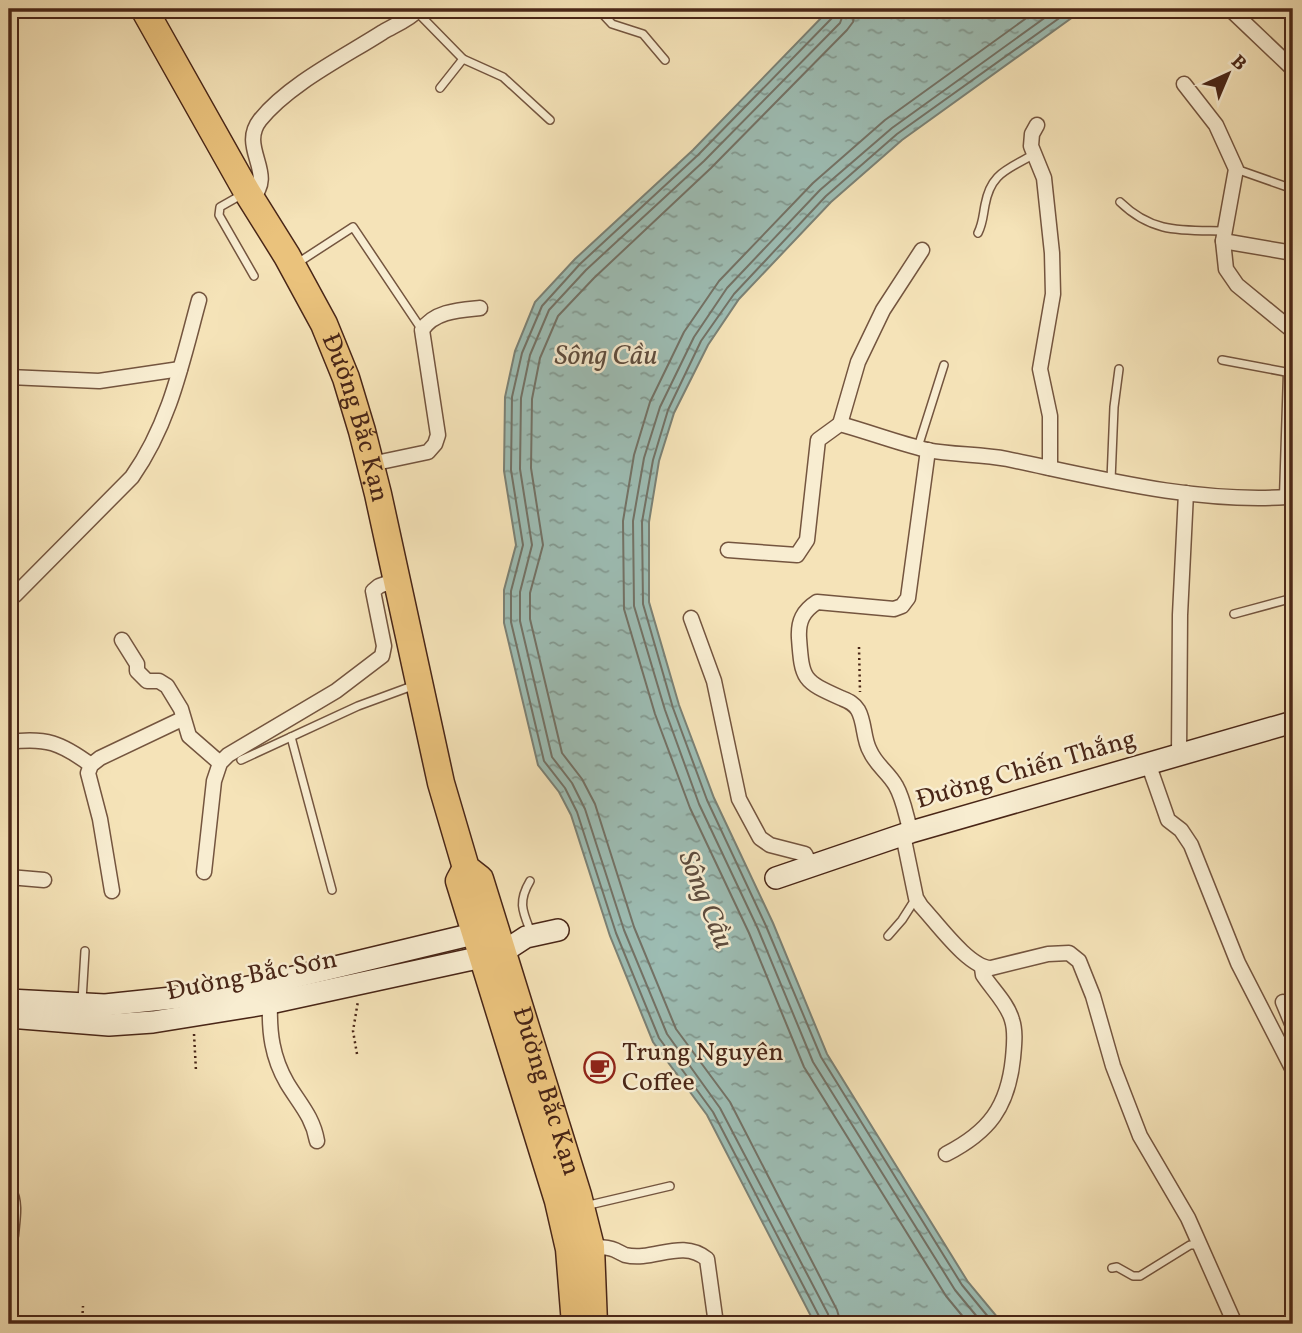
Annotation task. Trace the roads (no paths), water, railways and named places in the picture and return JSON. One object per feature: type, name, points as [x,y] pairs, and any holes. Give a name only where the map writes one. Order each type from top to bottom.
[{"type":"highway","name":"Đường Bắc Kạn","points":[[144,9],[324,324],[346,377],[371,464],[441,783],[466,868],[480,879],[488,943],[558,1202],[580,1248],[594,1324]]},
{"type":"highway","name":"Đường Bắc Kạn","points":[[488,943],[581,1206],[575,1324]]},
{"type":"main road","name":"Đường Chiến Thắng","points":[[776,877],[907,834],[1293,722]]},
{"type":"main road","points":[[488,943],[558,930]]},
{"type":"main road","name":"Đường Bắc Sơn","points":[[9,1017],[109,1025],[193,1017],[357,985],[488,943]]},
{"type":"main road","name":"Đường Bắc Sơn","points":[[9,1000],[82,1004],[150,1002],[210,994],[488,943]]},
{"type":"street","points":[[1230,9],[1293,69]]},
{"type":"street","points":[[249,195],[258,192],[262,183],[252,141],[254,130],[261,120],[298,87],[418,10]]},
{"type":"street","points":[[1184,84],[1216,125],[1236,169],[1224,236],[1226,269],[1237,285],[1293,331]]},
{"type":"street","points":[[1037,125],[1032,134],[1031,146],[1044,178],[1052,253],[1053,294],[1040,369],[1050,416],[1050,468]]},
{"type":"street","points":[[1224,236],[1293,253]]},
{"type":"street","points":[[728,550],[797,555],[807,540],[818,440],[840,424],[858,362],[883,310],[922,250]]},
{"type":"street","points":[[9,597],[15,595],[132,477],[148,454],[165,420],[199,300]]},
{"type":"street","points":[[371,464],[428,452],[435,444],[438,435],[422,330],[427,323],[452,311],[480,308]]},
{"type":"street","points":[[9,377],[99,381],[180,369]]},
{"type":"street","points":[[840,424],[923,448],[999,458],[1185,493],[1265,498],[1290,496],[1292,371]]},
{"type":"street","points":[[923,448],[908,598],[902,606],[894,609],[817,602],[807,608],[801,617],[799,630],[804,676],[813,685],[853,703],[860,712],[868,748],[901,796],[916,898],[962,952],[982,968],[1048,954],[1069,953],[1079,961],[1093,996],[1113,1066],[1140,1136],[1175,1192],[1235,1324]]},
{"type":"street","points":[[1180,755],[1180,615],[1185,493]]},
{"type":"street","points":[[204,872],[214,781],[220,762],[336,691],[382,656],[384,646],[373,591],[396,580]]},
{"type":"street","points":[[691,618],[714,681],[739,799],[760,838],[771,845],[804,854],[811,866]]},
{"type":"street","points":[[122,640],[137,664],[137,671],[144,679],[159,681],[167,686],[181,709],[189,736],[220,762]]},
{"type":"street","points":[[112,891],[100,819],[88,773],[91,765],[100,758],[183,719]]},
{"type":"street","points":[[9,743],[33,739],[54,742],[91,765]]},
{"type":"street","points":[[1148,763],[1168,820],[1181,830],[1191,845],[1238,963],[1293,1070]]},
{"type":"street","points":[[9,877],[44,880]]},
{"type":"street","points":[[946,1154],[970,1142],[985,1127],[1002,1101],[1010,1074],[1015,1043],[1013,1022],[983,975],[982,968]]},
{"type":"street","points":[[1283,1002],[1293,1026]]},
{"type":"street","points":[[270,1003],[272,1047],[287,1082],[310,1115],[317,1141]]},
{"type":"street","points":[[9,1191],[13,1204],[9,1239]]},
{"type":"street","points":[[580,1248],[612,1248],[624,1255],[696,1250],[707,1259],[716,1324]]},
{"type":"street","points":[[9,1303],[9,1311]]},
{"type":"lane","points":[[598,9],[611,24],[643,34],[665,60]]},
{"type":"lane","points":[[418,10],[463,59],[503,77],[550,120]]},
{"type":"lane","points":[[440,88],[463,59]]},
{"type":"lane","points":[[978,233],[983,223],[990,186],[995,177],[1034,154]]},
{"type":"lane","points":[[1236,169],[1293,189]]},
{"type":"lane","points":[[249,195],[220,207],[219,215],[254,276]]},
{"type":"lane","points":[[1120,202],[1132,214],[1151,225],[1224,236]]},
{"type":"lane","points":[[292,266],[354,227],[422,330]]},
{"type":"lane","points":[[1222,360],[1292,371]]},
{"type":"lane","points":[[923,448],[944,365]]},
{"type":"lane","points":[[1111,481],[1114,407],[1119,369]]},
{"type":"lane","points":[[1234,614],[1293,598]]},
{"type":"lane","points":[[241,760],[358,706],[419,684]]},
{"type":"lane","points":[[291,737],[332,890]]},
{"type":"lane","points":[[529,936],[521,905],[523,893],[530,881]]},
{"type":"lane","points":[[888,936],[916,898]]},
{"type":"lane","points":[[82,1004],[85,951]]},
{"type":"lane","points":[[581,1206],[670,1186]]},
{"type":"lane","points":[[1112,1268],[1117,1267],[1133,1276],[1140,1276],[1190,1245],[1201,1245]]},
{"type":"water","name":"Sông Cầu","points":[[833,9],[1084,9],[902,140],[831,202],[739,299],[708,345],[674,413],[659,461],[649,522],[649,602],[679,705],[714,798],[773,923],[827,1054],[968,1282],[1003,1324],[815,1324],[707,1115],[653,1042],[610,936],[571,815],[559,792],[538,765],[504,623],[504,590],[516,545],[504,471],[505,397],[515,351],[535,302],[575,259],[693,150],[823,16]]},
{"type":"place","name":"Trung Nguyên Coffee","points":[[599,1068]]}]
